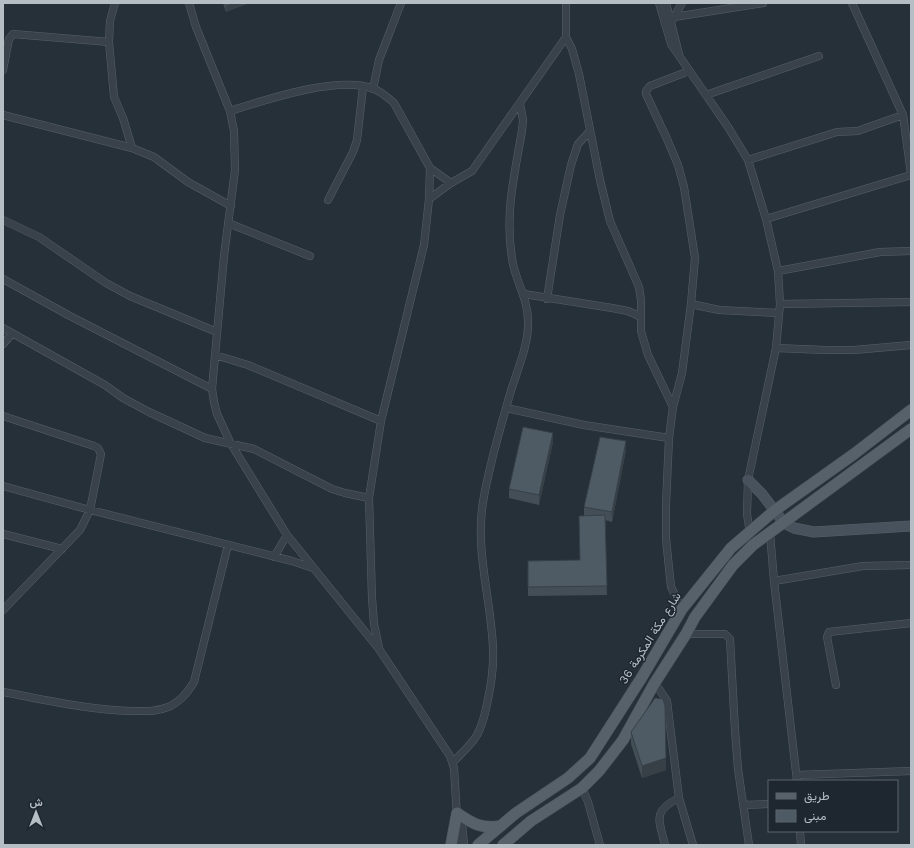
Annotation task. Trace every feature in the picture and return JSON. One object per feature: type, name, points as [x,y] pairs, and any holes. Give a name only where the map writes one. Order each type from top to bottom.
[{"type":"main road","name":"شارع مكة المكرمة 36","points":[[478,845],[516,813],[568,778],[590,758],[642,677],[682,608],[731,548],[774,510],[854,454],[911,410]]},
{"type":"main road","points":[[509,843],[531,821],[582,788],[599,771],[623,740],[654,684],[695,617],[733,565],[753,545],[911,429]]},
{"type":"main road","points":[[451,845],[457,813],[472,824],[481,827],[491,828],[501,826]]},
{"type":"street","points":[[115,3],[110,21],[109,42],[114,97],[123,118],[132,148]]},
{"type":"street","points":[[189,3],[196,27],[230,111],[234,131],[235,170],[228,223],[212,389],[217,414],[231,444],[287,535],[379,650],[453,762],[458,845]]},
{"type":"street","points":[[373,88],[379,60],[401,3]]},
{"type":"street","points":[[566,3],[566,37],[579,74],[600,180],[610,220],[640,294],[641,331],[648,355],[673,407]]},
{"type":"street","points":[[659,3],[670,44],[728,127],[748,160],[766,219],[778,271],[780,304],[776,348],[748,480],[748,514],[753,545]]},
{"type":"street","points":[[666,3],[673,20],[680,58]]},
{"type":"street","points":[[673,20],[682,3]]},
{"type":"street","points":[[673,20],[763,3]]},
{"type":"street","points":[[766,219],[911,174],[903,116],[852,3]]},
{"type":"street","points":[[3,70],[9,39],[13,34],[109,42]]},
{"type":"street","points":[[429,199],[451,183],[472,171],[566,37]]},
{"type":"street","points":[[706,95],[819,56]]},
{"type":"street","points":[[682,608],[671,587],[666,539],[666,504],[669,438],[673,407],[682,373],[695,258],[693,236],[684,187],[678,165],[646,94],[646,90],[650,86],[689,71]]},
{"type":"street","points":[[230,111],[273,98],[317,88],[333,86],[373,88],[385,95],[394,103],[430,168],[451,183]]},
{"type":"street","points":[[328,200],[353,152],[357,140],[363,87]]},
{"type":"street","points":[[453,762],[467,749],[478,734],[485,713],[490,690],[493,649],[481,553],[481,522],[485,494],[499,432],[526,343],[528,320],[524,294],[517,279],[513,263],[509,220],[510,199],[522,131],[523,120],[520,104]]},
{"type":"street","points":[[3,116],[132,148],[154,157],[188,182],[231,206]]},
{"type":"street","points":[[748,160],[837,132],[858,131],[903,116]]},
{"type":"street","points":[[547,299],[560,215],[571,165],[578,144],[590,131]]},
{"type":"street","points":[[379,650],[374,624],[372,598],[369,498],[381,421],[424,245],[429,199],[430,168]]},
{"type":"street","points":[[3,220],[39,237],[106,283],[130,296],[217,332]]},
{"type":"street","points":[[228,223],[310,256]]},
{"type":"street","points":[[778,271],[880,252],[911,251]]},
{"type":"street","points":[[3,279],[70,316],[212,389]]},
{"type":"street","points":[[524,294],[547,299],[628,311],[641,316]]},
{"type":"street","points":[[780,304],[911,302]]},
{"type":"street","points":[[691,304],[719,310],[779,313]]},
{"type":"street","points":[[3,328],[105,385],[123,398],[149,412],[206,438],[254,449],[332,489],[369,498]]},
{"type":"street","points":[[3,344],[12,334]]},
{"type":"street","points":[[776,348],[854,350],[911,345]]},
{"type":"street","points":[[215,355],[248,365],[381,421]]},
{"type":"street","points":[[506,408],[584,425],[669,438]]},
{"type":"street","points":[[3,416],[94,446],[98,448],[101,454],[90,510],[80,530],[3,610]]},
{"type":"street","points":[[748,480],[762,494],[784,523],[794,528],[814,532],[911,526]]},
{"type":"street","points":[[3,486],[313,568]]},
{"type":"street","points":[[770,533],[774,581],[797,778],[911,771]]},
{"type":"street","points":[[3,534],[62,549]]},
{"type":"street","points":[[274,557],[287,535]]},
{"type":"street","points":[[3,692],[89,708],[116,711],[155,712],[170,707],[180,700],[194,682],[228,545]]},
{"type":"street","points":[[774,581],[863,566],[911,565]]},
{"type":"street","points":[[836,685],[827,637],[829,632],[911,623]]},
{"type":"street","points":[[686,634],[725,634],[730,639],[735,730],[749,845]]},
{"type":"street","points":[[654,684],[667,701],[679,798],[694,845]]},
{"type":"street","points":[[582,788],[588,802],[600,845]]},
{"type":"street","points":[[665,845],[660,825],[660,816],[662,810],[669,803],[679,798]]},
{"type":"street","points":[[743,805],[768,804]]},
{"type":"street","points":[[457,813],[462,824],[464,845]]},
{"type":"street","points":[[800,832],[801,845]]},
{"type":"building","points":[[225,3],[233,3],[226,6]]},
{"type":"building","points":[[523,427],[553,433],[539,495],[509,489]]},
{"type":"building","points":[[600,437],[626,441],[612,512],[584,507]]},
{"type":"building","points":[[605,515],[607,586],[528,587],[528,561],[580,560],[579,516]]},
{"type":"building","points":[[655,698],[663,699],[665,706],[666,758],[642,766],[631,732]]}]
